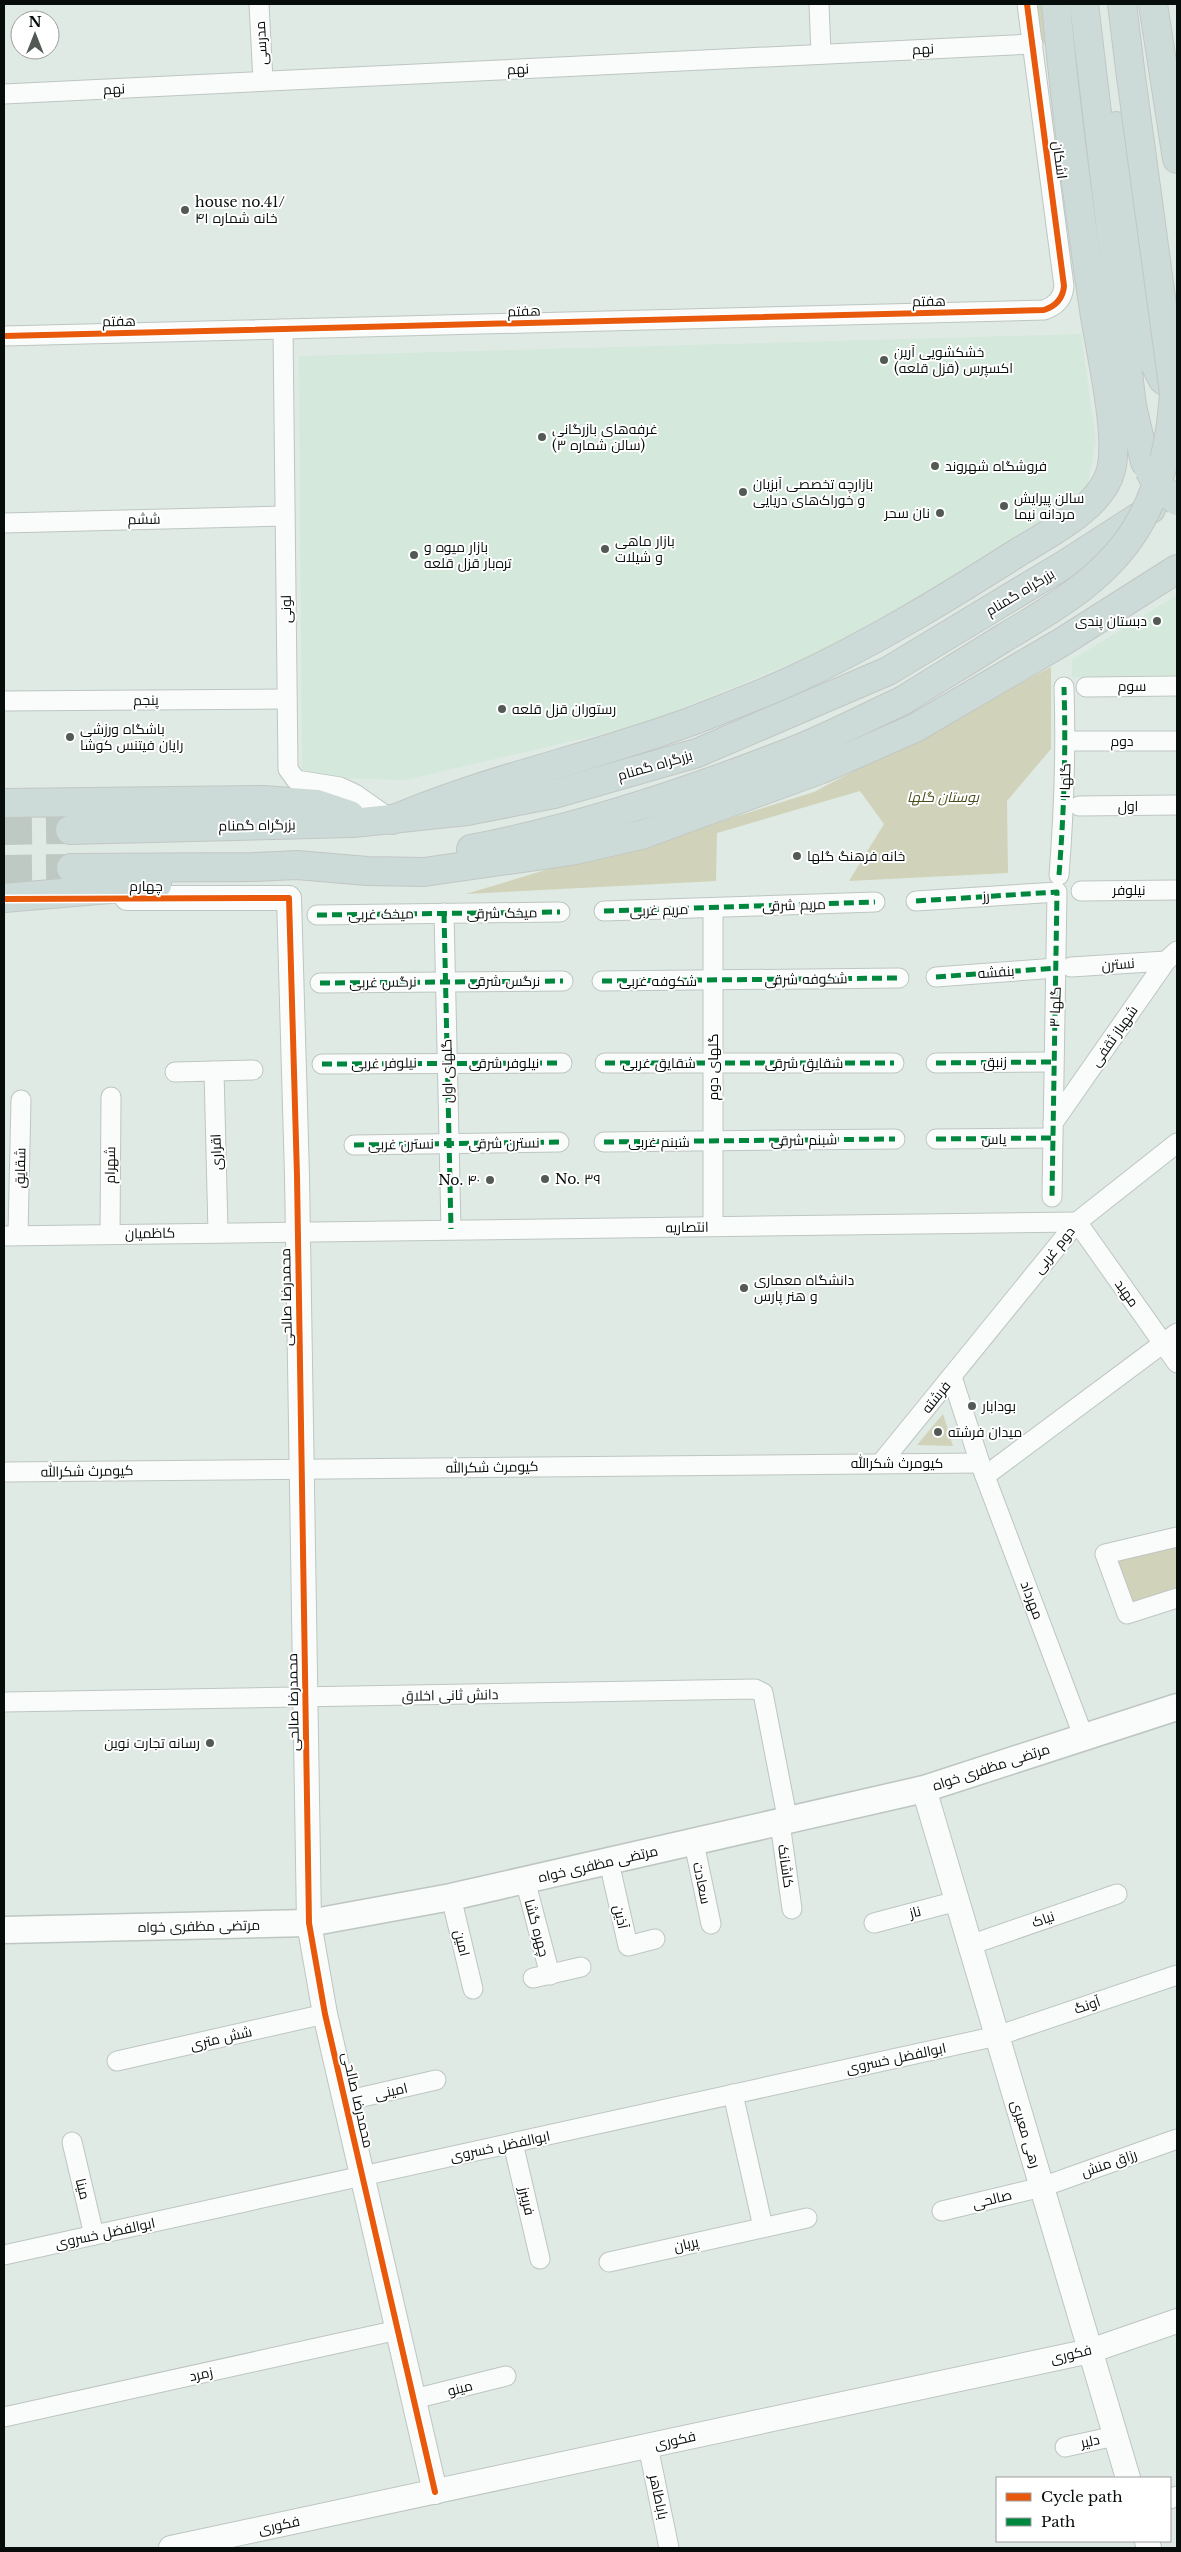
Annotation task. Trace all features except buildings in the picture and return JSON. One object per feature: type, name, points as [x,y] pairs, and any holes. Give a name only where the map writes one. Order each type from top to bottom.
[{"type":"highway","points":[[4,803],[264,800],[317,804],[382,821],[472,789],[689,722],[793,680],[887,632],[1071,520],[1104,488],[1114,456],[1111,418],[1077,192],[1064,91],[1056,4]]},
{"type":"highway","points":[[1084,4],[1132,406],[1145,462],[1158,486],[1177,501]]},
{"type":"highway","points":[[1098,4],[1152,359],[1156,370],[1163,380],[1177,390]]},
{"type":"highway","points":[[71,868],[254,867],[442,854],[555,830],[718,779],[800,748],[902,700],[1061,604],[1097,576],[1141,521],[1156,489],[1166,460],[1172,425],[1174,392],[1122,4]]},
{"type":"highway","points":[[1153,4],[1177,159]]},
{"type":"highway","name":"بزرگراه گمنام","points":[[70,830],[382,821],[467,811],[554,794],[697,753],[758,729],[888,671],[1067,563],[1177,492]]},
{"type":"highway","points":[[297,865],[367,871],[424,872],[571,851],[641,835],[822,769],[915,728],[1062,642],[1177,569]]},
{"type":"highway","points":[[4,899],[194,882],[254,867]]},
{"type":"main road","name":"مرتضی مظفری خواه","points":[[4,1930],[309,1923],[451,1897],[924,1789],[1177,1707]]},
{"type":"street","name":"مدرسی","points":[[259,4],[263,81]]},
{"type":"street","points":[[819,4],[821,54]]},
{"type":"street","name":"اشکان","points":[[1027,4],[1064,286],[1064,292],[1058,301],[1044,310]]},
{"type":"street","name":"نهم","points":[[4,94],[1033,44]]},
{"type":"street","name":"هفتم","points":[[4,336],[1044,310]]},
{"type":"street","name":"لونی","points":[[283,329],[287,699],[290,774],[296,780],[340,787],[355,794],[382,821]]},
{"type":"street","name":"ششم","points":[[4,522],[285,516]]},
{"type":"street","name":"گلها ۱","points":[[1058,883],[1064,808],[1066,741],[1064,686]]},
{"type":"street","name":"سوم","points":[[1086,686],[1177,686]]},
{"type":"street","name":"پنجم","points":[[4,701],[287,699]]},
{"type":"street","name":"دوم","points":[[1066,741],[1177,741]]},
{"type":"street","name":"اول","points":[[1079,806],[1177,805]]},
{"type":"street","name":"رز","points":[[916,901],[1058,883]]},
{"type":"street","name":"گلها ۳","points":[[1052,1197],[1053,1062],[1063,968],[1058,883]]},
{"type":"street","name":"نیلوفر","points":[[1082,891],[1177,890]]},
{"type":"street","name":"چهارم","points":[[4,899],[289,898]]},
{"type":"street","name":"محمدرضا صالحی","points":[[289,898],[297,1231],[309,1923],[325,2014],[435,2492]]},
{"type":"street","name":"مریم شرقی","points":[[714,908],[875,902]]},
{"type":"street","name":"مریم غربی","points":[[604,911],[714,908]]},
{"type":"street","name":"گلهای دوم","points":[[713,1226],[714,908]]},
{"type":"street","name":"میخک شرقی","points":[[444,914],[560,912]]},
{"type":"street","name":"میخک غربی","points":[[316,915],[444,914]]},
{"type":"street","name":"گلهای اول","points":[[444,914],[451,1229]]},
{"type":"street","name":"نسترن","points":[[1063,968],[1172,956]]},
{"type":"street","name":"شهباز ثقفی","points":[[1052,1131],[1172,956]]},
{"type":"street","name":"بنفشه","points":[[936,977],[1063,968]]},
{"type":"street","name":"شکوفه شرقی","points":[[714,980],[898,978]]},
{"type":"street","name":"شکوفه غربی","points":[[602,981],[714,980]]},
{"type":"street","name":"نرگس شرقی","points":[[445,982],[563,981]]},
{"type":"street","name":"نرگس غربی","points":[[320,983],[445,982]]},
{"type":"street","name":"نیلوفر شرقی","points":[[446,1062],[562,1063]]},
{"type":"street","name":"نیلوفر غربی","points":[[322,1064],[446,1062]]},
{"type":"street","name":"زنبق","points":[[936,1063],[1053,1062]]},
{"type":"street","name":"شقایق غربی","points":[[605,1063],[713,1063]]},
{"type":"street","name":"شقایق شرقی","points":[[713,1063],[894,1063]]},
{"type":"street","points":[[175,1072],[252,1070]]},
{"type":"street","name":"اقراری","points":[[214,1071],[218,1232]]},
{"type":"street","name":"شهرام","points":[[110,1234],[111,1097]]},
{"type":"street","name":"شقایق","points":[[11,1236],[21,1100]]},
{"type":"street","name":"یاس","points":[[936,1139],[1052,1131]]},
{"type":"street","name":"شبنم شرقی","points":[[713,1141],[895,1139]]},
{"type":"street","name":"شبنم غربی","points":[[604,1142],[713,1141]]},
{"type":"street","name":"نسترن شرقی","points":[[449,1143],[559,1142]]},
{"type":"street","name":"نسترن غربی","points":[[354,1145],[449,1143]]},
{"type":"street","name":"دوم غربی","points":[[952,1377],[1077,1222],[1177,1143]]},
{"type":"street","name":"انتصاریه","points":[[297,1231],[1077,1222]]},
{"type":"street","name":"مهبد","points":[[1077,1222],[1170,1338],[1177,1363]]},
{"type":"street","name":"کاظمیان","points":[[11,1236],[297,1231]]},
{"type":"street","points":[[983,1470],[1170,1338]]},
{"type":"street","name":"فرشته","points":[[881,1463],[952,1377]]},
{"type":"street","name":"فرشته","points":[[952,1377],[983,1470]]},
{"type":"street","name":"کیومرث شکرالله","points":[[4,1472],[881,1463],[983,1470]]},
{"type":"street","name":"مهرداد","points":[[983,1470],[1084,1738]]},
{"type":"street","points":[[1177,1537],[1105,1554],[1127,1614],[1177,1598]]},
{"type":"street","name":"دانش ثانی اخلاق","points":[[4,1702],[755,1689],[763,1693],[784,1822]]},
{"type":"street","name":"رهی معیری","points":[[924,1789],[1128,2477]]},
{"type":"street","name":"کاشانک","points":[[784,1822],[792,1909]]},
{"type":"street","name":"سعادت","points":[[694,1843],[711,1924]]},
{"type":"street","name":"آذین","points":[[609,1862],[628,1946],[654,1939]]},
{"type":"street","name":"چهره گشا","points":[[525,1880],[542,1976],[581,1967]]},
{"type":"street","name":"نیاک","points":[[970,1945],[1117,1894]]},
{"type":"street","name":"امین","points":[[451,1897],[473,1988]]},
{"type":"street","name":"ناز","points":[[874,1923],[957,1901]]},
{"type":"street","name":"آونگ","points":[[997,2036],[1177,1975]]},
{"type":"street","name":"شش متری","points":[[117,2061],[325,2014]]},
{"type":"street","name":"ابوالفضل خسروی","points":[[4,2255],[997,2036]]},
{"type":"street","name":"امینی","points":[[345,2101],[436,2080]]},
{"type":"street","points":[[733,2094],[763,2227]]},
{"type":"street","name":"رزاق منش","points":[[1042,2186],[1177,2139]]},
{"type":"street","name":"مینا","points":[[72,2142],[94,2235]]},
{"type":"street","name":"فریبرز","points":[[513,2143],[540,2260]]},
{"type":"street","name":"صالحی","points":[[942,2211],[1042,2186]]},
{"type":"street","name":"پریان","points":[[609,2262],[808,2218]]},
{"type":"street","name":"فکوری","points":[[171,2548],[1090,2351],[1177,2321]]},
{"type":"street","name":"زمرد","points":[[4,2417],[398,2330]]},
{"type":"street","name":"مینو","points":[[414,2400],[506,2376]]},
{"type":"street","name":"دلیر","points":[[1065,2447],[1115,2436]]},
{"type":"street","name":"باباطاهر","points":[[648,2446],[669,2548]]},
{"type":"shaded area","points":[[1081,334],[1096,441],[1088,484],[1038,526],[844,642],[641,725],[405,780],[302,777],[299,356]]},
{"type":"shaded area","name":"دبستان پندی","points":[[1177,595],[1177,675],[1072,677],[1072,660]]},
{"type":"green space","points":[[1033,4],[1044,4],[1046,41],[1038,51]]},
{"type":"green space","name":"بوستان گلها","points":[[1051,667],[1051,749],[1007,801],[1008,873],[849,881],[884,824],[860,791],[717,833],[716,881],[466,894],[602,853],[709,825],[814,792]]},
{"type":"green space","points":[[943,1414],[953,1446],[917,1445]]},
{"type":"green space","points":[[1177,1542],[1177,1591],[1130,1607],[1110,1556]]},
{"type":"tunnel","points":[[4,831],[70,830]]},
{"type":"tunnel","points":[[4,869],[71,868]]},
{"type":"marked path","points":[[1059,875],[1064,781],[1064,687]]},
{"type":"marked path","points":[[916,901],[1057,892],[1052,1197]]},
{"type":"marked path","points":[[604,911],[875,902]]},
{"type":"marked path","points":[[317,915],[560,912]]},
{"type":"marked path","points":[[444,913],[451,1229]]},
{"type":"marked path","points":[[936,977],[1056,968]]},
{"type":"marked path","points":[[602,981],[899,978]]},
{"type":"marked path","points":[[320,983],[563,981]]},
{"type":"marked path","points":[[936,1063],[1053,1062]]},
{"type":"marked path","points":[[322,1064],[562,1063]]},
{"type":"marked path","points":[[605,1063],[894,1063]]},
{"type":"marked path","points":[[936,1139],[1052,1138]]},
{"type":"marked path","points":[[604,1142],[895,1139]]},
{"type":"marked path","points":[[354,1145],[559,1142]]},
{"type":"cycle path","points":[[4,336],[1044,310],[1058,301],[1064,286],[1027,4]]},
{"type":"cycle path","points":[[4,899],[289,898],[297,1176],[309,1923],[325,2014],[435,2492]]},
{"type":"place","name":"house no.41/ خانه شماره ۴۱","points":[[185,210]]},
{"type":"place","name":"خشکشویی آرین اکسپرس (قزل قلعه)","points":[[884,360]]},
{"type":"place","name":"غرفه‌های بازرگانی (سالن شماره ۳)","points":[[542,437]]},
{"type":"place","name":"فروشگاه شهروند","points":[[935,466]]},
{"type":"place","name":"بازارچه تخصصی آبزیان و خوراک‌های دریایی","points":[[743,492]]},
{"type":"place","name":"سالن پیرایش مردانه نیما","points":[[1004,506]]},
{"type":"place","name":"نان سحر","points":[[940,513]]},
{"type":"place","name":"بازار ماهی و شیلات","points":[[605,549]]},
{"type":"place","name":"بازار میوه و تره‌بار قزل قلعه","points":[[414,555]]},
{"type":"place","name":"دبستان پندی","points":[[1157,621]]},
{"type":"place","name":"رستوران قزل قلعه","points":[[502,709]]},
{"type":"place","name":"باشگاه ورزشی رایان فیتنس کوشا","points":[[70,737]]},
{"type":"place","name":"خانه فرهنگ گلها","points":[[797,856]]},
{"type":"place","name":"No. ۳۹","points":[[545,1179]]},
{"type":"place","name":"No. ۴۰","points":[[490,1180]]},
{"type":"place","name":"دانشگاه معماری و هنر پارس","points":[[744,1288]]},
{"type":"place","name":"بودابار","points":[[972,1406]]},
{"type":"place","name":"میدان فرشته","points":[[938,1432]]},
{"type":"place","name":"رسانه تجارت نوین","points":[[210,1743]]}]
